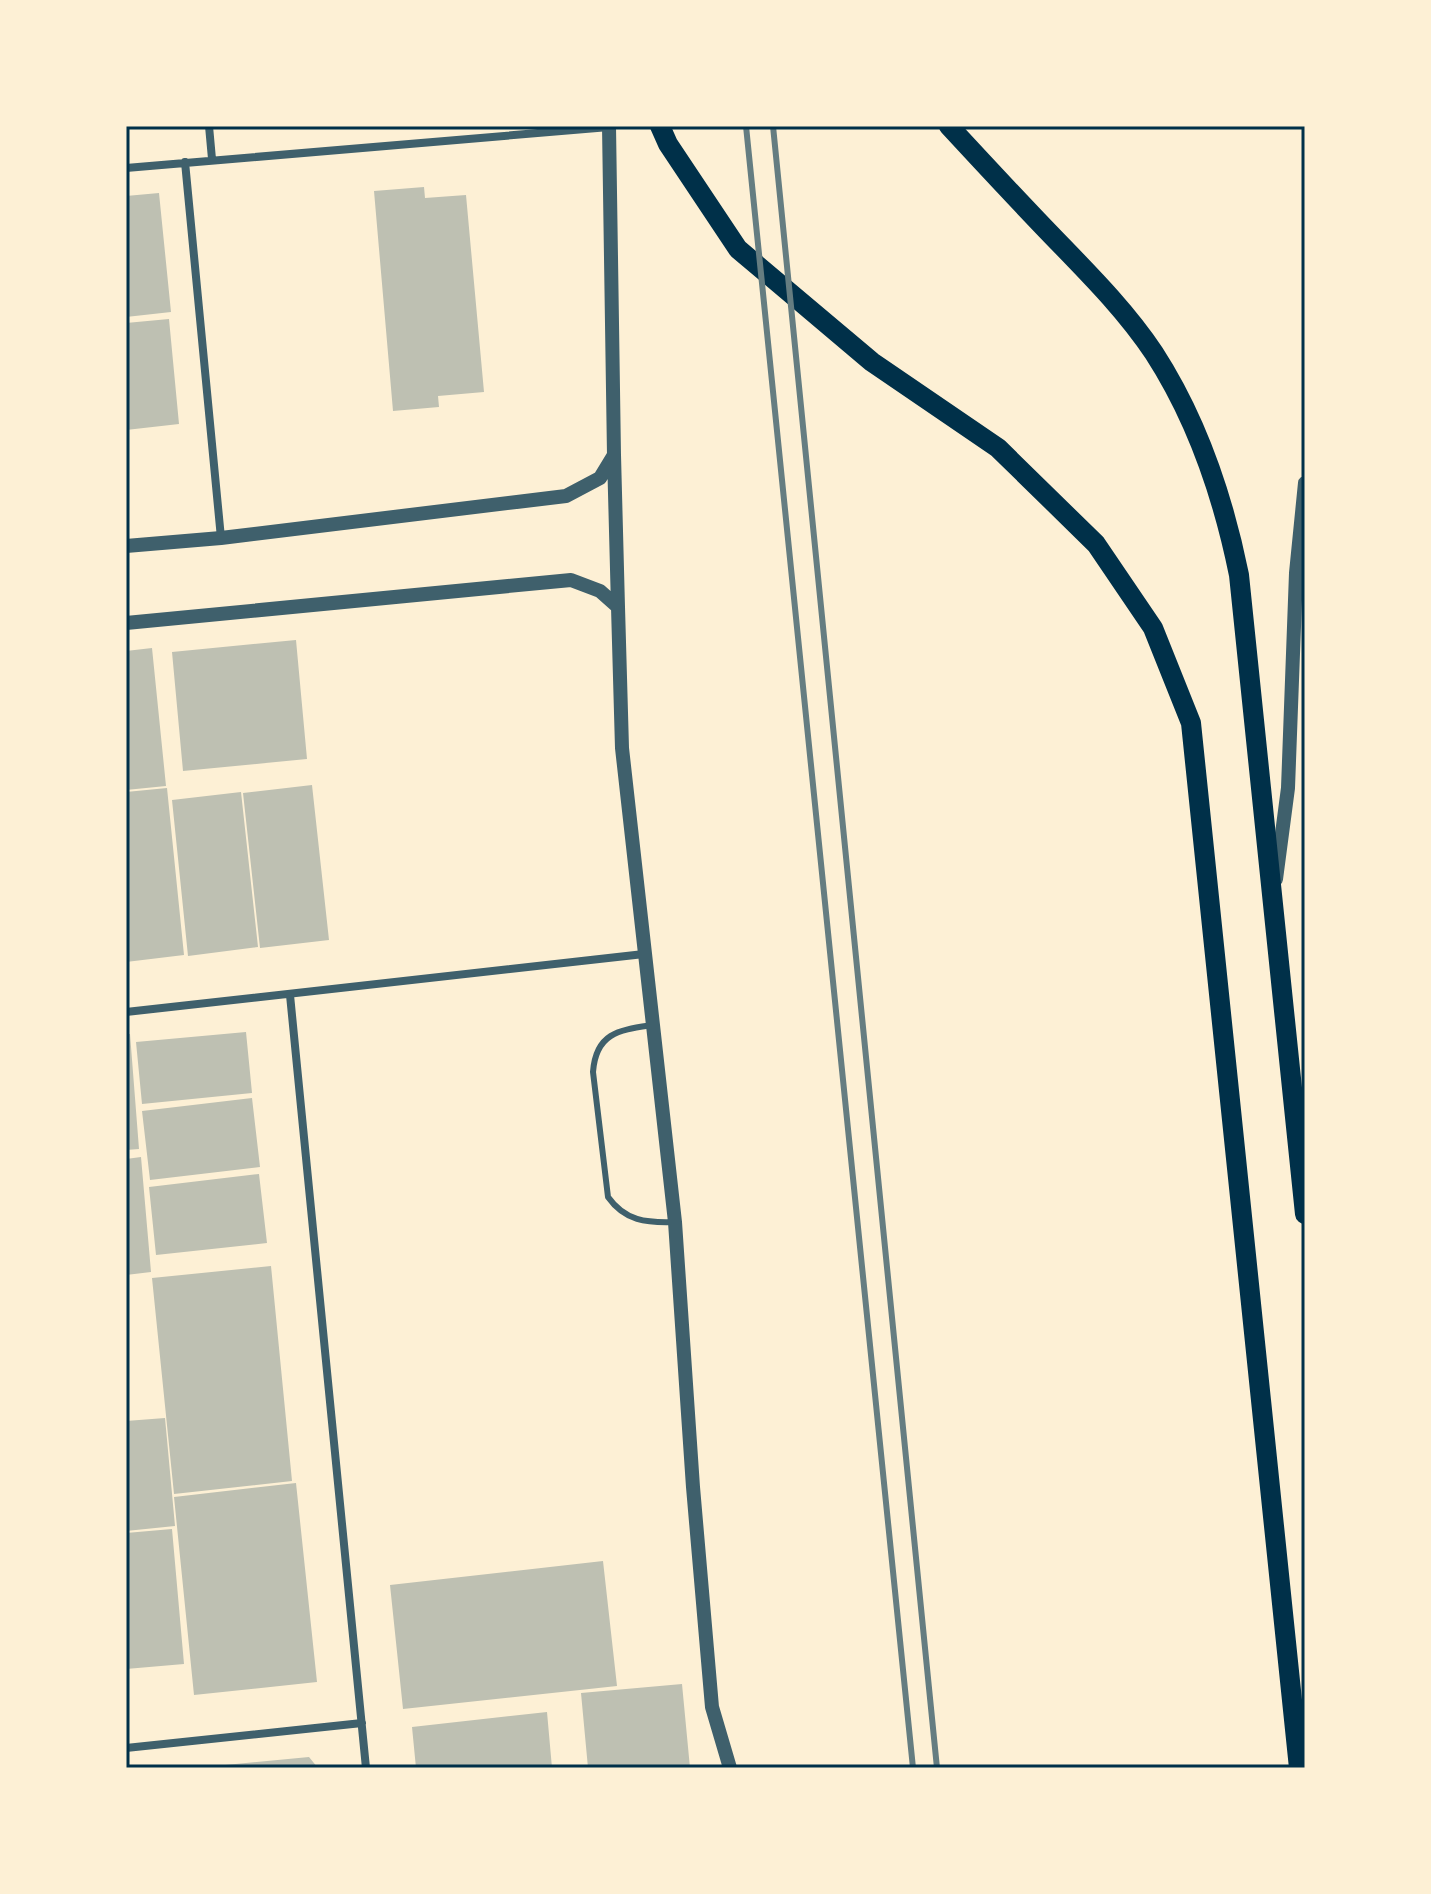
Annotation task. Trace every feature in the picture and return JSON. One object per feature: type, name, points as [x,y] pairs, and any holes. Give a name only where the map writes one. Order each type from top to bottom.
[{"type":"main road","points":[[660,126],[668,144],[738,249],[872,362],[998,448],[1096,544],[1153,628],[1191,723],[1299,1768]]},
{"type":"main road","points":[[949,126],[1096,279],[1126,315],[1154,353],[1199,437],[1216,480],[1239,575],[1305,1214]]},
{"type":"street","points":[[209,126],[212,159]]},
{"type":"street","points":[[126,168],[609,127],[622,748],[675,1222],[712,1707],[730,1768]]},
{"type":"street","points":[[185,162],[221,538]]},
{"type":"street","points":[[126,546],[221,538],[566,496],[600,478],[614,455]]},
{"type":"street","points":[[1273,903],[1288,788],[1305,483]]},
{"type":"street","points":[[126,623],[571,580],[600,591],[618,607]]},
{"type":"street","points":[[126,1012],[644,954]]},
{"type":"street","points":[[290,995],[366,1768]]},
{"type":"street","points":[[126,1748],[362,1723]]},
{"type":"lane","points":[[653,1025],[617,1031],[609,1036],[597,1052],[593,1072],[608,1197],[618,1210],[629,1217],[641,1221],[675,1222]]},
{"type":"building","points":[[424,187],[425,198],[466,195],[484,392],[438,396],[439,407],[393,411],[374,191]]},
{"type":"building","points":[[159,193],[171,312],[126,317],[126,196]]},
{"type":"building","points":[[169,319],[179,424],[126,430],[126,323]]},
{"type":"building","points":[[296,640],[307,759],[183,771],[172,652]]},
{"type":"building","points":[[152,648],[166,786],[126,790],[126,651]]},
{"type":"building","points":[[312,785],[329,940],[260,948],[243,793]]},
{"type":"building","points":[[167,788],[184,955],[126,962],[126,792]]},
{"type":"building","points":[[241,792],[258,947],[188,956],[172,800]]},
{"type":"building","points":[[246,1032],[252,1093],[142,1104],[136,1042]]},
{"type":"building","points":[[126,1034],[130,1034],[139,1149],[126,1150]]},
{"type":"building","points":[[252,1098],[260,1167],[150,1180],[142,1111]]},
{"type":"building","points":[[141,1157],[151,1272],[126,1275],[126,1159]]},
{"type":"building","points":[[259,1174],[267,1243],[156,1255],[149,1187]]},
{"type":"building","points":[[271,1266],[292,1481],[174,1494],[152,1278]]},
{"type":"building","points":[[165,1418],[175,1526],[126,1531],[126,1421]]},
{"type":"building","points":[[296,1483],[317,1682],[194,1695],[174,1497]]},
{"type":"building","points":[[172,1529],[184,1664],[126,1669],[126,1533]]},
{"type":"building","points":[[603,1561],[617,1686],[403,1709],[390,1585]]},
{"type":"building","points":[[682,1684],[690,1768],[588,1768],[581,1693]]},
{"type":"building","points":[[547,1712],[552,1768],[416,1768],[412,1727]]},
{"type":"building","points":[[309,1757],[318,1768],[215,1768],[215,1766]]},
{"type":"railway","points":[[746,126],[913,1768]]},
{"type":"railway","points":[[773,126],[937,1768]]}]
